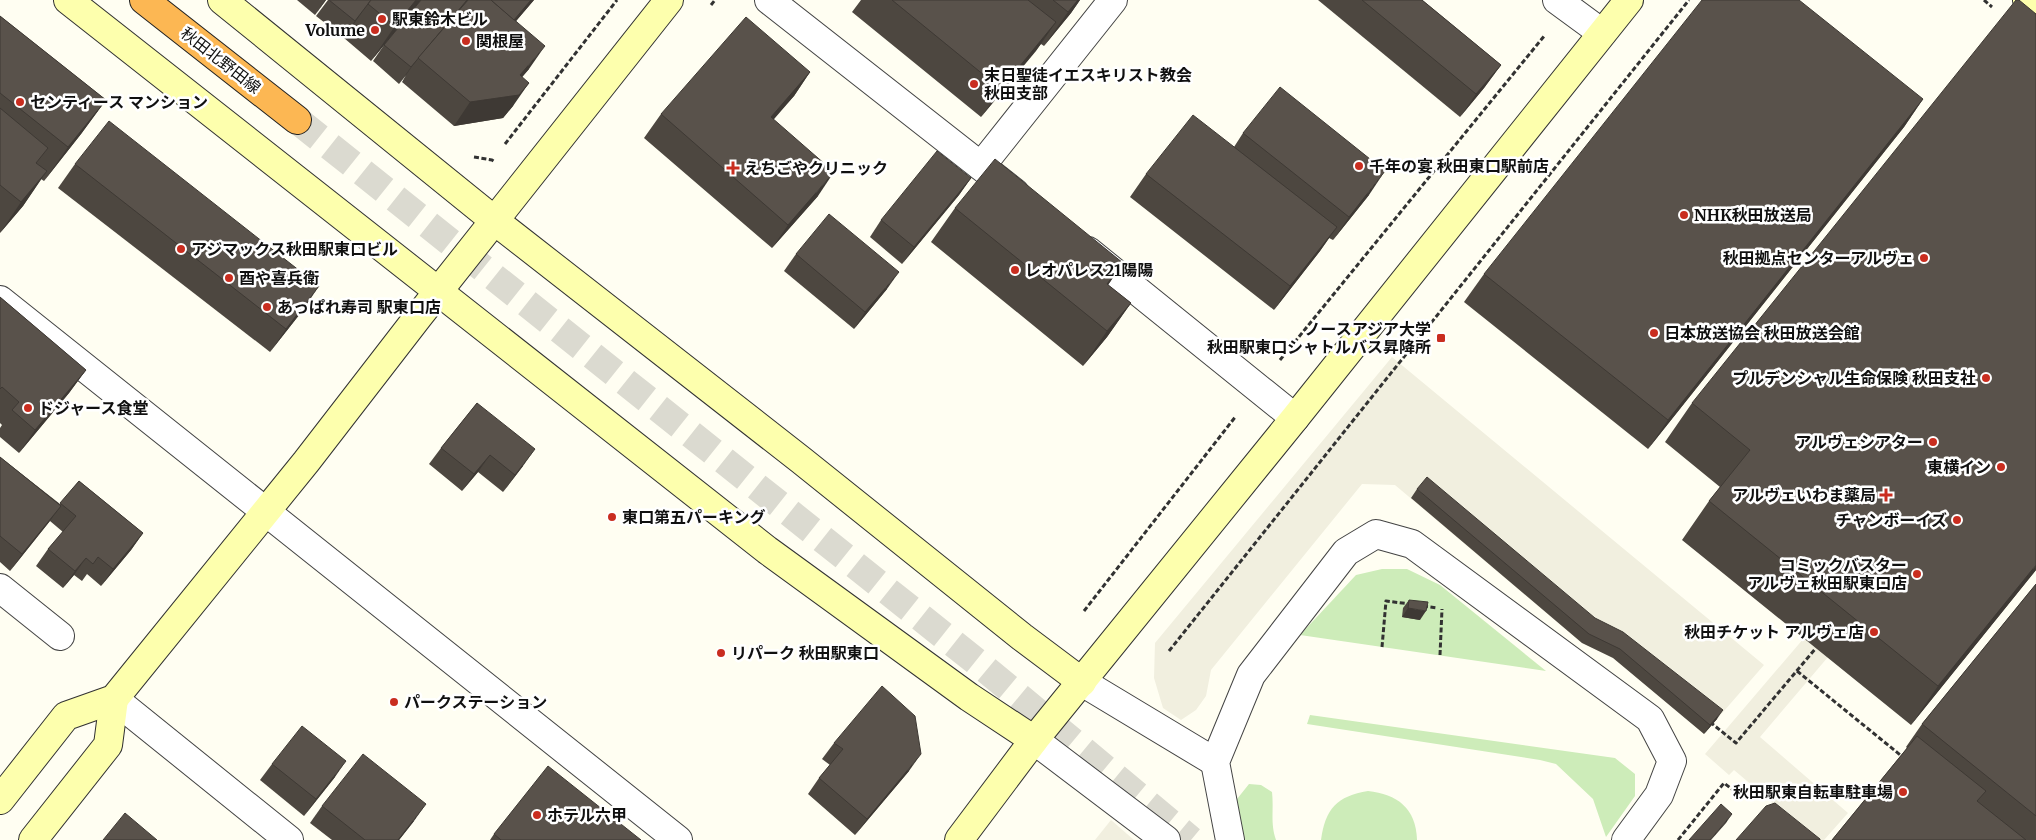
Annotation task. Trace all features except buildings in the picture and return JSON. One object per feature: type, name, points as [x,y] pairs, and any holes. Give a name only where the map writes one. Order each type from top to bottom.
[{"type":"highway","name":"秋田北野田線","points":[[144,0],[298,120]]},
{"type":"street","points":[[68,0],[767,550],[969,697],[1034,740],[1166,840]]},
{"type":"street","points":[[222,0],[495,221],[801,460],[1022,637],[1082,682],[1216,762]]},
{"type":"street","points":[[0,800],[66,716],[114,699],[266,512],[669,0]]},
{"type":"street","points":[[769,0],[1035,209]]},
{"type":"street","points":[[981,166],[1113,0]]},
{"type":"street","points":[[959,840],[1034,740],[1295,418],[1629,0]]},
{"type":"street","points":[[2027,0],[2036,7]]},
{"type":"street","points":[[1563,4],[1602,33]]},
{"type":"street","points":[[1066,234],[1295,418]]},
{"type":"street","points":[[0,300],[678,840]]},
{"type":"street","points":[[1230,840],[1216,762],[1251,676],[1346,552],[1376,534],[1412,544],[1650,719],[1672,761],[1659,796],[1626,840]]},
{"type":"street","points":[[0,588],[60,636]]},
{"type":"street","points":[[33,840],[108,746],[114,699]]},
{"type":"street","points":[[114,699],[289,840]]},
{"type":"path","points":[[505,144],[616,0]]},
{"type":"path","points":[[711,5],[715,0]]},
{"type":"path","points":[[1168,651],[1689,0]]},
{"type":"path","points":[[1084,611],[1258,388],[1563,4]]},
{"type":"path","points":[[1382,647],[1386,601],[1442,608],[1440,655]]},
{"type":"path","points":[[1736,743],[1816,648]]},
{"type":"path","points":[[1797,671],[1905,758]]},
{"type":"path","points":[[1678,840],[1724,783],[1742,797]]},
{"type":"green space","points":[[1382,569],[1407,569],[1440,585],[1546,671],[1300,635],[1356,575]]},
{"type":"green space","points":[[1310,715],[1615,758],[1635,774],[1635,796],[1606,837],[1593,799],[1556,764],[1307,724]]},
{"type":"green space","points":[[1249,784],[1261,785],[1272,792],[1276,840],[1242,840],[1233,804]]},
{"type":"green space","points":[[1368,791],[1388,795],[1396,799],[1409,811],[1416,829],[1417,840],[1321,840],[1329,812],[1334,806],[1348,796]]},
{"type":"shaded area","points":[[1392,357],[1764,665],[1704,734],[1614,658],[1582,643],[1395,485],[1362,484],[1211,670],[1206,696],[1196,710],[1181,720],[1163,708],[1154,678],[1155,643]]},
{"type":"shaded area","points":[[1804,638],[1828,657],[1760,737],[1848,813],[1824,840],[1788,840],[1800,826],[1734,770],[1729,775],[1705,754]]},
{"type":"shaded area","points":[[1111,820],[1134,840],[1095,840]]},
{"type":"tunnel","points":[[297,120],[983,667],[1191,840]]},
{"type":"place","name":"駅東鈴木ビル","points":[[382,19]]},
{"type":"place","name":"Volume","points":[[375,30]]},
{"type":"place","name":"関根屋","points":[[466,41]]},
{"type":"place","name":"末日聖徒イエスキリスト教会 秋田支部","points":[[974,84]]},
{"type":"place","name":"センティース マンション","points":[[20,102]]},
{"type":"place","name":"千年の宴 秋田東口駅前店","points":[[1359,166]]},
{"type":"place","name":"えちごやクリニック","points":[[733,168]]},
{"type":"place","name":"NHK秋田放送局","points":[[1684,215]]},
{"type":"place","name":"アジマックス秋田駅東口ビル","points":[[181,249]]},
{"type":"place","name":"秋田拠点センターアルヴェ","points":[[1924,258]]},
{"type":"place","name":"レオパレス21陽陽","points":[[1015,270]]},
{"type":"place","name":"酉や喜兵衛","points":[[229,278]]},
{"type":"place","name":"あっぱれ寿司 駅東口店","points":[[267,307]]},
{"type":"place","name":"日本放送協会 秋田放送会館","points":[[1654,333]]},
{"type":"place","name":"ノースアジア大学 秋田駅東口シャトルバス昇降所","points":[[1441,338]]},
{"type":"place","name":"プルデンシャル生命保険 秋田支社","points":[[1986,378]]},
{"type":"place","name":"ドジャース食堂","points":[[28,408]]},
{"type":"place","name":"アルヴェシアター","points":[[1933,442]]},
{"type":"place","name":"東横イン","points":[[2001,467]]},
{"type":"place","name":"アルヴェいわま薬局","points":[[1886,495]]},
{"type":"place","name":"東口第五パーキング","points":[[612,517]]},
{"type":"place","name":"チャンボーイズ","points":[[1957,520]]},
{"type":"place","name":"コミックバスター アルヴェ秋田駅東口店","points":[[1917,574]]},
{"type":"place","name":"秋田チケット アルヴェ店","points":[[1874,632]]},
{"type":"place","name":"リパーク 秋田駅東口","points":[[721,653]]},
{"type":"place","name":"パークステーション","points":[[394,702]]},
{"type":"place","name":"秋田駅東自転車駐車場","points":[[1903,792]]},
{"type":"place","name":"ホテル六甲","points":[[537,815]]}]
